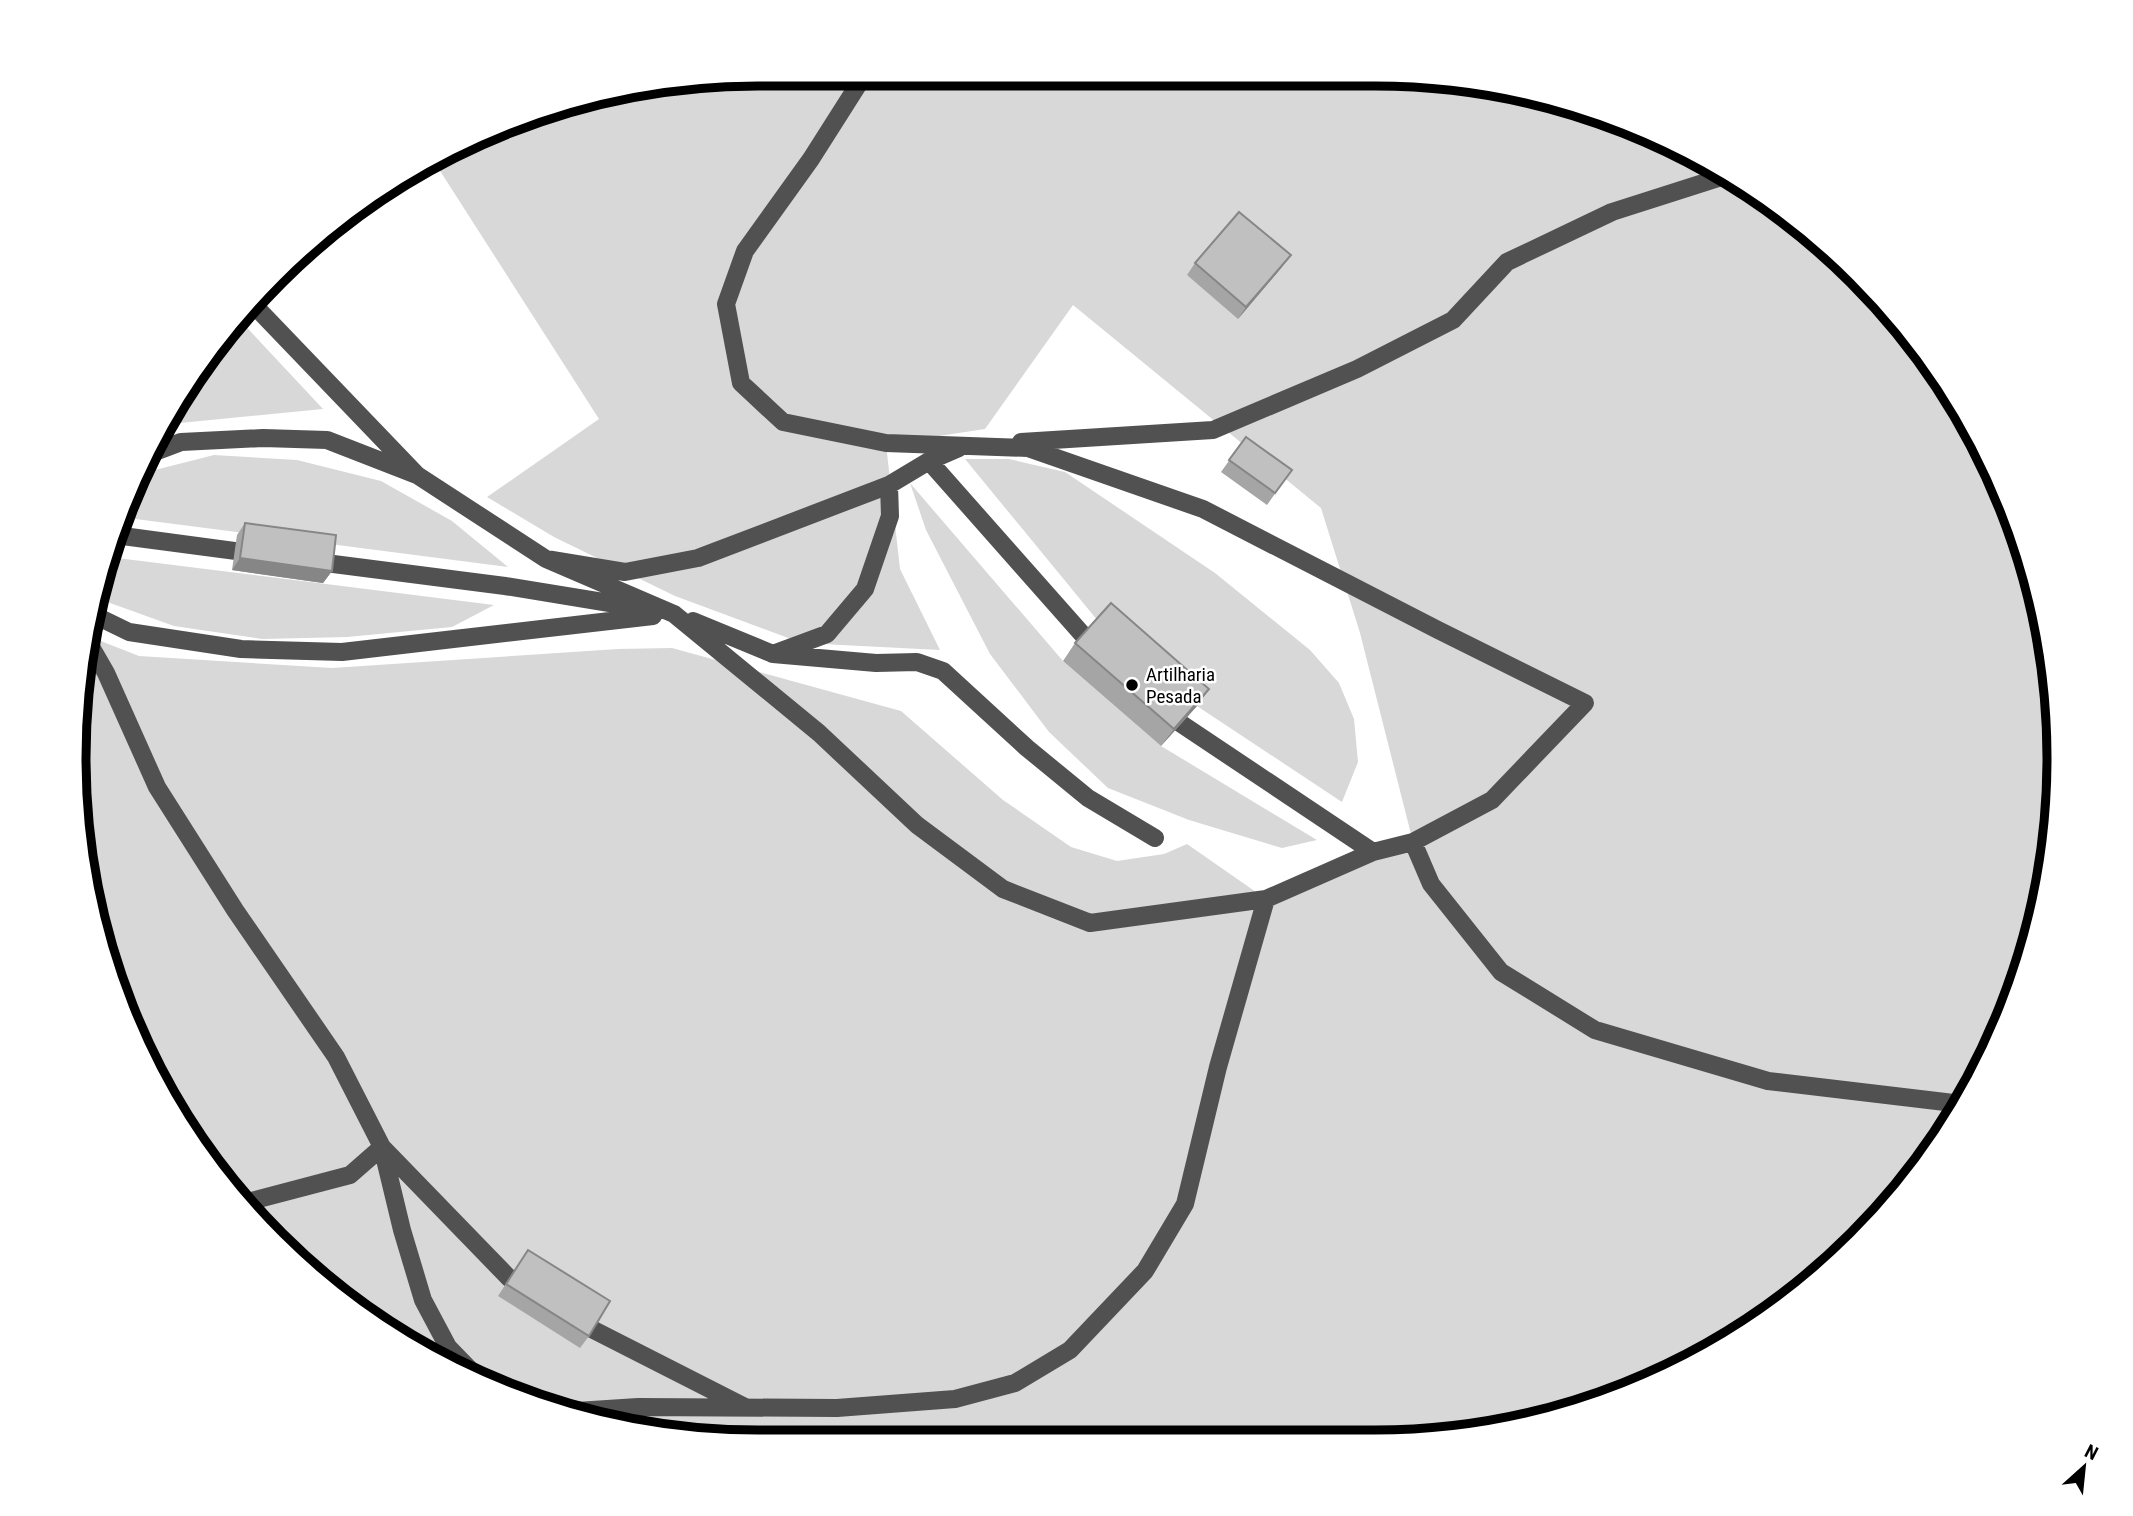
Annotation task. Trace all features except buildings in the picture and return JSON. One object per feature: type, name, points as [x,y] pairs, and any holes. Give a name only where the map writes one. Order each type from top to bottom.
[{"type":"lane","points":[[123,536],[505,586],[674,614],[819,733],[917,825],[1003,889],[1090,923],[1266,899],[1373,852],[1413,842],[1492,800],[1585,703],[1203,509],[1028,448],[886,443],[783,422],[741,383],[726,304],[746,251],[811,159],[857,86]]},
{"type":"lane","points":[[546,559],[625,572],[698,558],[889,485],[929,461],[965,446],[1213,430],[1357,369],[1453,320],[1507,262],[1612,212],[1716,179]]},
{"type":"lane","points":[[258,309],[417,475]]},
{"type":"lane","points":[[161,450],[181,442],[327,440],[417,475],[546,559],[772,654],[876,663],[917,663],[943,671],[1027,748],[1088,798],[1155,838]]},
{"type":"lane","points":[[929,461],[1113,669]]},
{"type":"lane","points":[[772,654],[827,634],[865,589],[890,516],[889,485]]},
{"type":"lane","points":[[101,618],[129,632],[241,649],[342,652],[674,614]]},
{"type":"lane","points":[[95,653],[157,787],[235,910],[336,1057],[382,1147],[402,1230],[423,1300],[448,1348],[461,1361]]},
{"type":"lane","points":[[1143,698],[1373,852]]},
{"type":"lane","points":[[1413,842],[1431,884],[1501,972],[1595,1030],[1768,1081],[1952,1103]]},
{"type":"lane","points":[[596,1410],[638,1407],[837,1408],[955,1399],[1015,1383],[1070,1350],[1145,1271],[1185,1204],[1218,1067],[1266,899]]},
{"type":"lane","points":[[253,1201],[349,1175],[382,1147]]},
{"type":"lane","points":[[382,1147],[509,1278],[537,1298]]},
{"type":"lane","points":[[558,1311],[748,1408]]},
{"type":"shaded area","points":[[714,87],[1419,87],[1506,99],[1549,109],[1632,137],[1672,155],[1748,199],[1818,253],[1850,283],[1908,349],[1934,385],[1978,461],[1996,501],[2012,542],[2034,627],[2046,714],[2047,758],[2046,802],[2034,889],[2012,974],[1996,1015],[1978,1055],[1934,1131],[1880,1201],[1818,1263],[1748,1317],[1672,1361],[1591,1395],[1549,1407],[1506,1417],[1419,1429],[714,1429],[627,1417],[584,1407],[501,1379],[461,1361],[385,1317],[315,1263],[253,1201],[225,1167],[176,1094],[155,1055],[121,974],[99,889],[87,802],[86,758],[87,714],[97,640],[139,656],[332,668],[618,649],[672,648],[901,711],[1003,800],[1071,847],[1117,861],[1164,854],[1187,844],[1266,899],[1413,842],[1360,633],[1321,508],[1073,305],[985,429],[886,444],[900,569],[940,650],[802,643],[675,596],[554,537],[487,497],[599,419],[438,167],[501,137],[584,109],[627,99]]},
{"type":"shaded area","points":[[245,325],[323,409],[175,423],[199,385]]},
{"type":"shaded area","points":[[214,455],[297,460],[381,481],[452,521],[508,567],[130,518],[149,475],[155,470]]},
{"type":"shaded area","points":[[965,459],[1009,459],[1065,472],[1215,573],[1310,650],[1339,683],[1354,719],[1358,762],[1342,802],[1197,706],[1098,621]]},
{"type":"shaded area","points":[[910,483],[1063,661],[1161,746],[1317,840],[1282,848],[1189,820],[1108,788],[1049,732],[990,654],[926,530]]},
{"type":"shaded area","points":[[116,558],[494,605],[452,627],[347,637],[262,639],[174,626],[105,601]]},
{"type":"place","name":"Artilharia Pesada","points":[[1132,685]]}]
